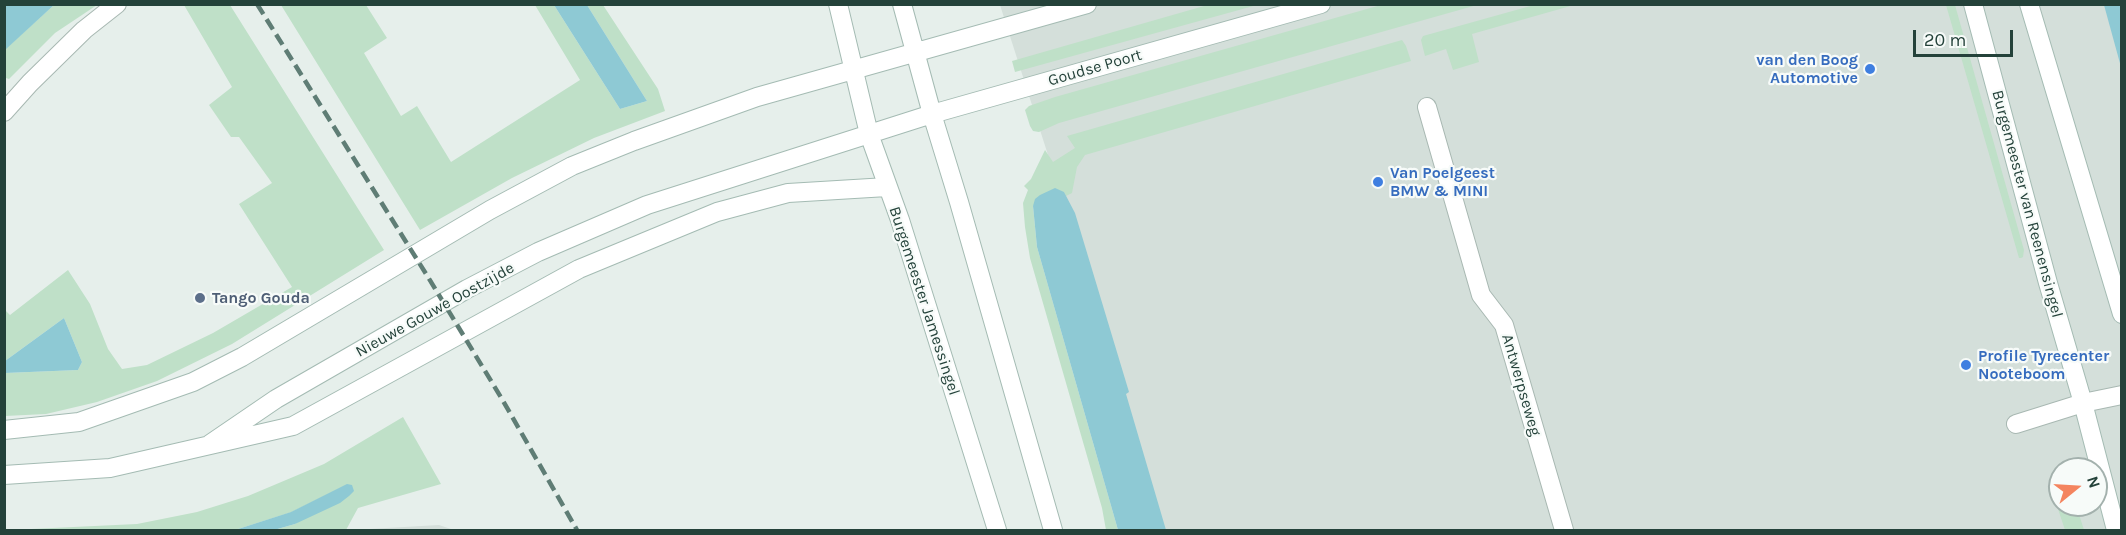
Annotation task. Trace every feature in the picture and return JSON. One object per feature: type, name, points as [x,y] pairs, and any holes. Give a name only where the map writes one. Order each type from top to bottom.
[{"type":"main road","points":[[4,112],[84,30],[117,4]]},
{"type":"main road","points":[[838,4],[854,71]]},
{"type":"main road","points":[[902,4],[1053,531]]},
{"type":"main road","points":[[4,430],[79,422],[193,382],[242,357],[490,210],[572,166],[634,141],[757,98],[1087,4]]},
{"type":"main road","name":"Goudse Poort","points":[[869,134],[932,114],[1321,4]]},
{"type":"main road","name":"Burgemeester van Reenensingel","points":[[1973,4],[2116,531]]},
{"type":"main road","points":[[2029,4],[2121,314]]},
{"type":"main road","name":"Burgemeester Jamessingel","points":[[854,71],[869,134],[900,220],[997,531]]},
{"type":"main road","name":"Antwerpseweg","points":[[1427,107],[1481,295],[1504,325],[1564,531]]},
{"type":"main road","name":"Nieuwe Gouwe Oostzijde","points":[[4,475],[110,468],[210,444],[276,399],[467,289],[547,248],[646,205],[869,134]]},
{"type":"main road","points":[[210,444],[293,426],[579,269],[717,212],[788,193],[887,187]]},
{"type":"main road","points":[[2016,424],[2083,403],[2121,395]]},
{"type":"shaded area","points":[[1000,5],[2121,5],[2121,530],[1147,530],[1056,180]]},
{"type":"shaded area","points":[[439,525],[454,530],[352,530]]},
{"type":"green space","points":[[1211,4],[1257,5],[1015,72],[1012,61]]},
{"type":"green space","points":[[54,5],[97,5],[55,33],[5,81],[4,50]]},
{"type":"green space","points":[[184,5],[230,5],[384,250],[232,344],[157,381],[97,402],[46,414],[5,416],[5,373],[78,370],[82,362],[64,318],[5,361],[4,309],[10,315],[68,270],[90,304],[108,349],[122,369],[147,365],[213,333],[292,287],[239,204],[272,183],[239,137],[231,137],[209,105],[232,87]]},
{"type":"green space","points":[[281,5],[366,5],[387,38],[364,53],[401,116],[417,106],[451,162],[580,80],[535,5],[554,5],[620,109],[647,101],[587,5],[603,5],[658,89],[665,111],[594,138],[512,178],[420,230]]},
{"type":"green space","points":[[1381,5],[1477,5],[1059,123],[1039,132],[1033,131],[1030,126],[1025,110],[1029,106],[1055,97]]},
{"type":"green space","points":[[1534,5],[1574,5],[1472,34],[1479,62],[1453,70],[1446,49],[1425,56],[1421,40],[1423,36]]},
{"type":"green space","points":[[1946,5],[1955,5],[2024,250],[2021,258],[2019,258]]},
{"type":"green space","points":[[1402,40],[1411,61],[1085,155],[1077,167],[1072,193],[1066,196],[1064,192],[1033,206],[1037,247],[1118,530],[1106,530],[1102,508],[1030,258],[1025,227],[1023,203],[1028,190],[1024,186],[1031,179],[1045,150],[1053,162],[1075,148],[1067,136]]},
{"type":"green space","points":[[403,417],[441,484],[358,508],[346,530],[274,530],[295,524],[347,485],[292,512],[235,530],[10,530],[137,524],[197,512],[248,496],[324,464]]},
{"type":"green space","points":[[2061,517],[2080,517],[2084,530],[2065,530]]},
{"type":"water","points":[[5,4],[54,4],[54,5],[5,50]]},
{"type":"water","points":[[554,5],[587,5],[647,101],[620,109]]},
{"type":"water","points":[[2104,5],[2121,5],[2121,67]]},
{"type":"water","points":[[1055,188],[1064,192],[1075,213],[1129,392],[1126,394],[1166,530],[1118,530],[1037,247],[1033,206],[1035,199]]},
{"type":"water","points":[[64,318],[82,362],[78,370],[5,373],[5,361]]},
{"type":"water","points":[[347,484],[352,485],[354,491],[340,503],[295,524],[274,530],[235,530],[291,512]]},
{"type":"railway","points":[[257,4],[428,277],[502,399],[577,530]]},
{"type":"place","name":"van den Boog Automotive","points":[[1870,69]]},
{"type":"place","name":"Van Poelgeest BMW & MINI","points":[[1378,182]]},
{"type":"place","name":"Tango Gouda","points":[[200,298]]},
{"type":"place","name":"Profile Tyrecenter Nooteboom","points":[[1966,365]]}]
